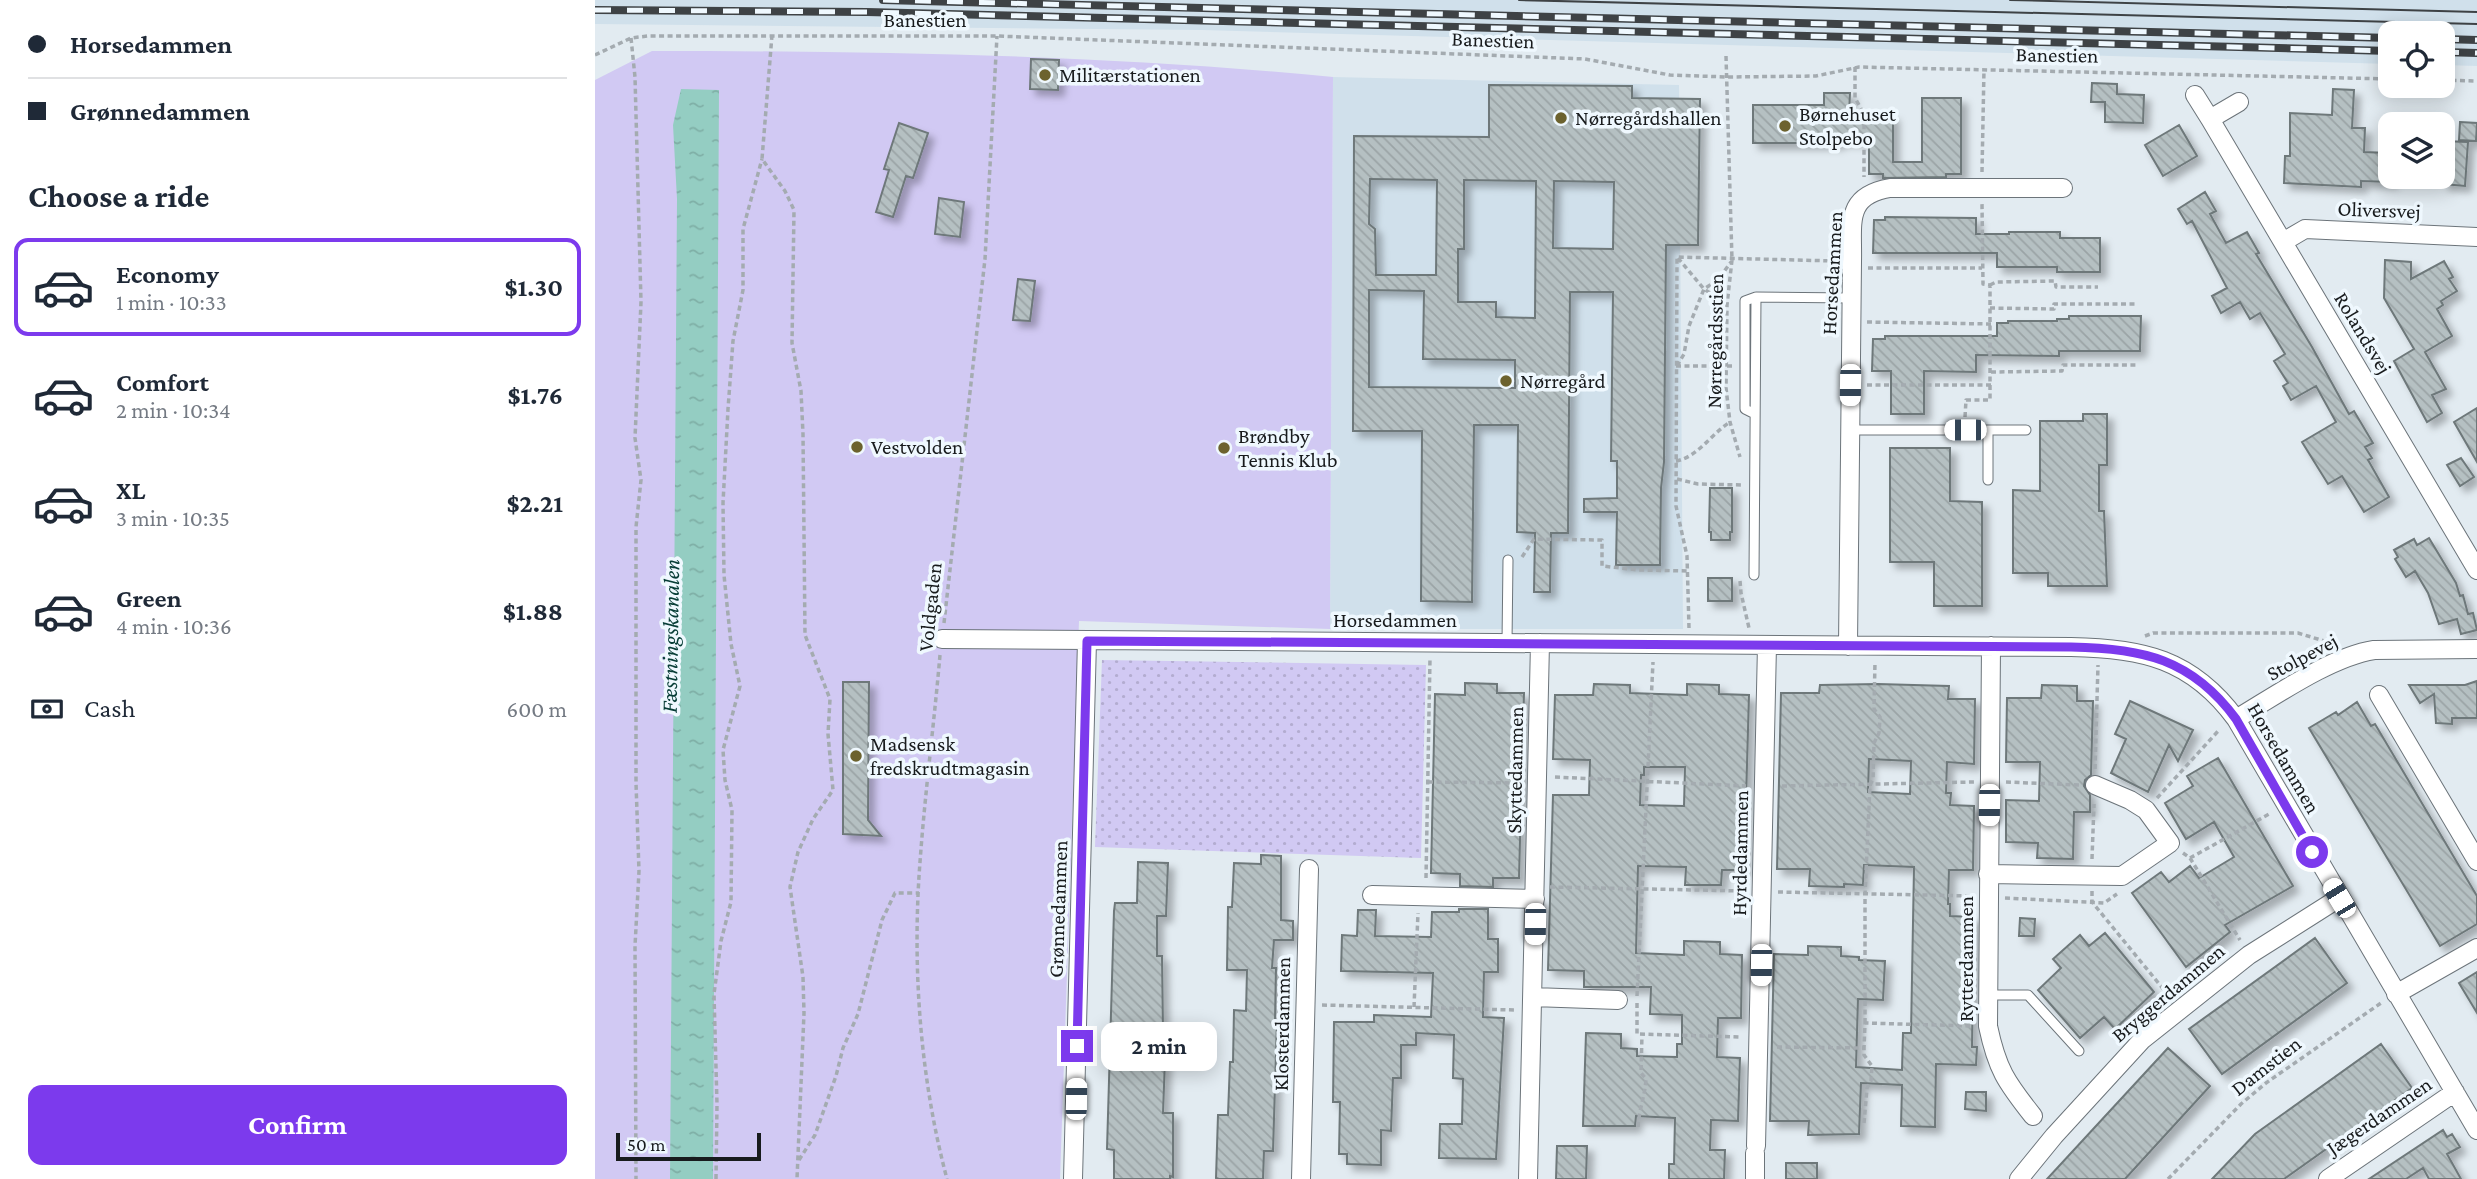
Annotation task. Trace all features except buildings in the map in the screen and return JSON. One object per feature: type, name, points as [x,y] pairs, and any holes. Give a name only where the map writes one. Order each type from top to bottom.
[{"type":"street","name":"Rolandsvej","points":[[2195,95],[2477,570]]},
{"type":"street","points":[[2210,119],[2239,102]]},
{"type":"street","name":"Horsedammen","points":[[1848,646],[1851,265],[1853,216],[1859,201],[1872,191],[1890,188],[2063,188]]},
{"type":"street","name":"Oliversvej","points":[[2283,242],[2305,229],[2477,237]]},
{"type":"street","name":"Horsedammen","points":[[942,639],[2098,647],[2145,653],[2176,666],[2203,683],[2236,719],[2477,1130]]},
{"type":"street","name":"Grønnedammen","points":[[1073,1179],[1087,641]]},
{"type":"street","name":"Skyttedammen","points":[[1528,1179],[1540,643]]},
{"type":"street","name":"Hyrdedammen","points":[[1755,1179],[1764,787],[1758,645]]},
{"type":"street","name":"Rytterdammen","points":[[1991,646],[1988,1026],[1994,1054],[2005,1082],[2033,1115]]},
{"type":"street","name":"Stolpevej","points":[[2236,719],[2335,663],[2361,652],[2477,649]]},
{"type":"street","points":[[2379,695],[2477,861]]},
{"type":"street","points":[[2095,785],[2146,810],[2170,843]]},
{"type":"street","name":"Rytterdammen","points":[[1988,874],[2122,876],[2170,843]]},
{"type":"street","name":"Klosterdammen","points":[[1301,1179],[1309,869]]},
{"type":"street","points":[[1372,895],[1422,897],[1536,893]]},
{"type":"street","name":"Bryggerdammen","points":[[2019,1179],[2054,1136],[2142,1040],[2182,1011],[2249,955],[2339,898]]},
{"type":"street","points":[[2396,994],[2477,948]]},
{"type":"street","points":[[1533,1009],[1618,1000]]},
{"type":"street","name":"Jægerdammen","points":[[2328,1179],[2455,1092]]},
{"type":"lane","points":[[1755,414],[1745,409],[1745,301],[1756,297],[1851,298]]},
{"type":"lane","points":[[1754,575],[1756,297]]},
{"type":"lane","points":[[1850,430],[2026,430]]},
{"type":"lane","points":[[1988,480],[1989,430]]},
{"type":"lane","points":[[1507,642],[1508,561]]},
{"type":"lane","points":[[1988,995],[2028,995],[2079,1051]]},
{"type":"path","name":"Banestien","points":[[595,55],[631,38],[772,35],[997,36],[1584,60],[1670,75],[1727,77],[1816,76],[1855,67],[2378,79]]},
{"type":"path","points":[[716,1179],[714,994],[731,889],[732,810],[725,780],[723,750],[740,686],[730,644],[724,575],[723,503],[733,341],[743,289],[743,229],[762,159],[772,35]]},
{"type":"path","name":"Voldgaden","points":[[947,1179],[937,1142],[921,1034],[918,944],[920,864],[942,639],[985,259],[997,36]]},
{"type":"path","points":[[631,38],[635,77],[641,302],[635,438],[641,480],[636,527],[636,783],[639,871],[635,946],[636,1179]]},
{"type":"path","name":"Nørregårdsstien","points":[[1726,56],[1732,260],[1727,305],[1726,366],[1730,422],[1740,457]]},
{"type":"path","points":[[1855,67],[1855,98],[1864,114],[1864,197]]},
{"type":"path","points":[[1984,69],[1983,284],[2055,281],[2056,287],[2098,287]]},
{"type":"path","points":[[2455,80],[2477,81]]},
{"type":"path","points":[[762,159],[785,191],[794,210],[792,343],[801,391],[803,434],[805,635],[830,699],[828,734],[833,790],[813,818],[798,852],[790,887],[803,978],[804,1013],[797,1179]]},
{"type":"path","points":[[1677,257],[1982,268]]},
{"type":"path","points":[[1677,257],[1704,289],[1727,305],[1745,313]]},
{"type":"path","points":[[1677,257],[1676,506],[1688,571],[1689,644]]},
{"type":"path","points":[[1676,366],[1684,354],[1689,326],[1704,289],[1718,280],[1732,260]]},
{"type":"path","points":[[1965,430],[1966,400],[1990,400],[1990,285]]},
{"type":"path","points":[[1990,308],[2054,309],[2054,304],[2138,304]]},
{"type":"path","points":[[1851,322],[1991,324]]},
{"type":"path","points":[[1991,372],[2062,371],[2063,365],[2138,365]]},
{"type":"path","points":[[1676,366],[1745,366]]},
{"type":"path","points":[[1850,385],[1991,385]]},
{"type":"path","points":[[1676,461],[1688,459],[1730,422]]},
{"type":"path","points":[[1676,478],[1698,484],[1755,485]]},
{"type":"path","points":[[1508,561],[1523,557],[1534,539],[1602,540],[1602,566],[1688,571]]},
{"type":"path","points":[[1741,579],[1741,593],[1749,627],[1758,645]]},
{"type":"path","points":[[2143,637],[2153,633],[2298,633],[2361,652]]},
{"type":"path","points":[[1414,1007],[1428,782],[1431,642]]},
{"type":"path","points":[[1654,643],[1637,1034],[1759,1038],[1768,1046],[1864,1048]]},
{"type":"path","points":[[1864,1123],[1872,1066],[1864,1055],[1865,894],[1870,785],[1873,779],[1874,743],[1879,733],[1879,717],[1874,709],[1875,646]]},
{"type":"path","points":[[2098,647],[2092,902],[2182,1011]]},
{"type":"path","points":[[2146,810],[2219,729],[2236,719]]},
{"type":"path","points":[[1428,782],[1537,783],[1554,777],[1764,787],[1990,782],[2095,785]]},
{"type":"path","points":[[2190,858],[2285,805]]},
{"type":"path","points":[[2170,843],[2190,858],[2249,955]]},
{"type":"path","points":[[1536,893],[1642,889],[1988,897],[2104,903],[2125,887]]},
{"type":"path","points":[[798,1162],[815,1135],[843,1048],[858,1014],[882,920],[895,892],[919,893]]},
{"type":"path","name":"Damstien","points":[[2168,1179],[2241,1104],[2266,1083],[2351,1022],[2396,994]]},
{"type":"path","points":[[1618,1000],[1637,1001]]},
{"type":"path","points":[[1306,1004],[1533,1009]]},
{"type":"path","points":[[1865,1023],[1988,1026]]},
{"type":"path","points":[[1638,1127],[1639,1105],[1644,1098],[1646,1079],[1641,1073],[1642,1034]]},
{"type":"shaded area","points":[[595,0],[2477,0],[2477,66],[2455,65],[2455,21],[2378,21],[2378,64],[1202,30],[595,24]]},
{"type":"shaded area","name":"Vestvolden","points":[[652,51],[822,52],[1078,59],[1333,77],[1330,629],[1079,621],[1060,1179],[595,1179],[595,80]]},
{"type":"shaded area","name":"Nørregård","points":[[1333,77],[1679,85],[1683,629],[1330,629]]},
{"type":"shaded area","points":[[1102,660],[1426,665],[1421,858],[1095,847]]},
{"type":"water","points":[[681,89],[719,90],[713,1179],[670,1179],[677,199],[673,125]]},
{"type":"tram line","points":[[1519,0],[2477,24]]},
{"type":"tram line","points":[[2010,0],[2477,12]]},
{"type":"railway","points":[[883,0],[2378,38]]},
{"type":"railway","points":[[595,10],[867,12],[2378,51]]},
{"type":"railway","points":[[2455,39],[2477,40]]},
{"type":"railway","points":[[2455,52],[2477,53]]},
{"type":"place","name":"Militærstationen","points":[[1045,75]]},
{"type":"place","name":"Nørregårdshallen","points":[[1561,118]]},
{"type":"place","name":"Børnehuset Stolpebo","points":[[1785,126]]},
{"type":"place","name":"Nørregård","points":[[1506,381]]},
{"type":"place","name":"Vestvolden","points":[[857,447]]},
{"type":"place","name":"Brøndby Tennis Klub","points":[[1224,448]]},
{"type":"place","name":"Madsensk fredskrudtmagasin","points":[[856,756]]},
{"type":"route","points":[[1077,1046],[1087,641],[2071,647],[2113,648],[2145,653],[2176,666],[2203,683],[2225,704],[2312,852]]},
{"type":"water label","name":"Fæstningskanalen","points":[[670,636]]}]
